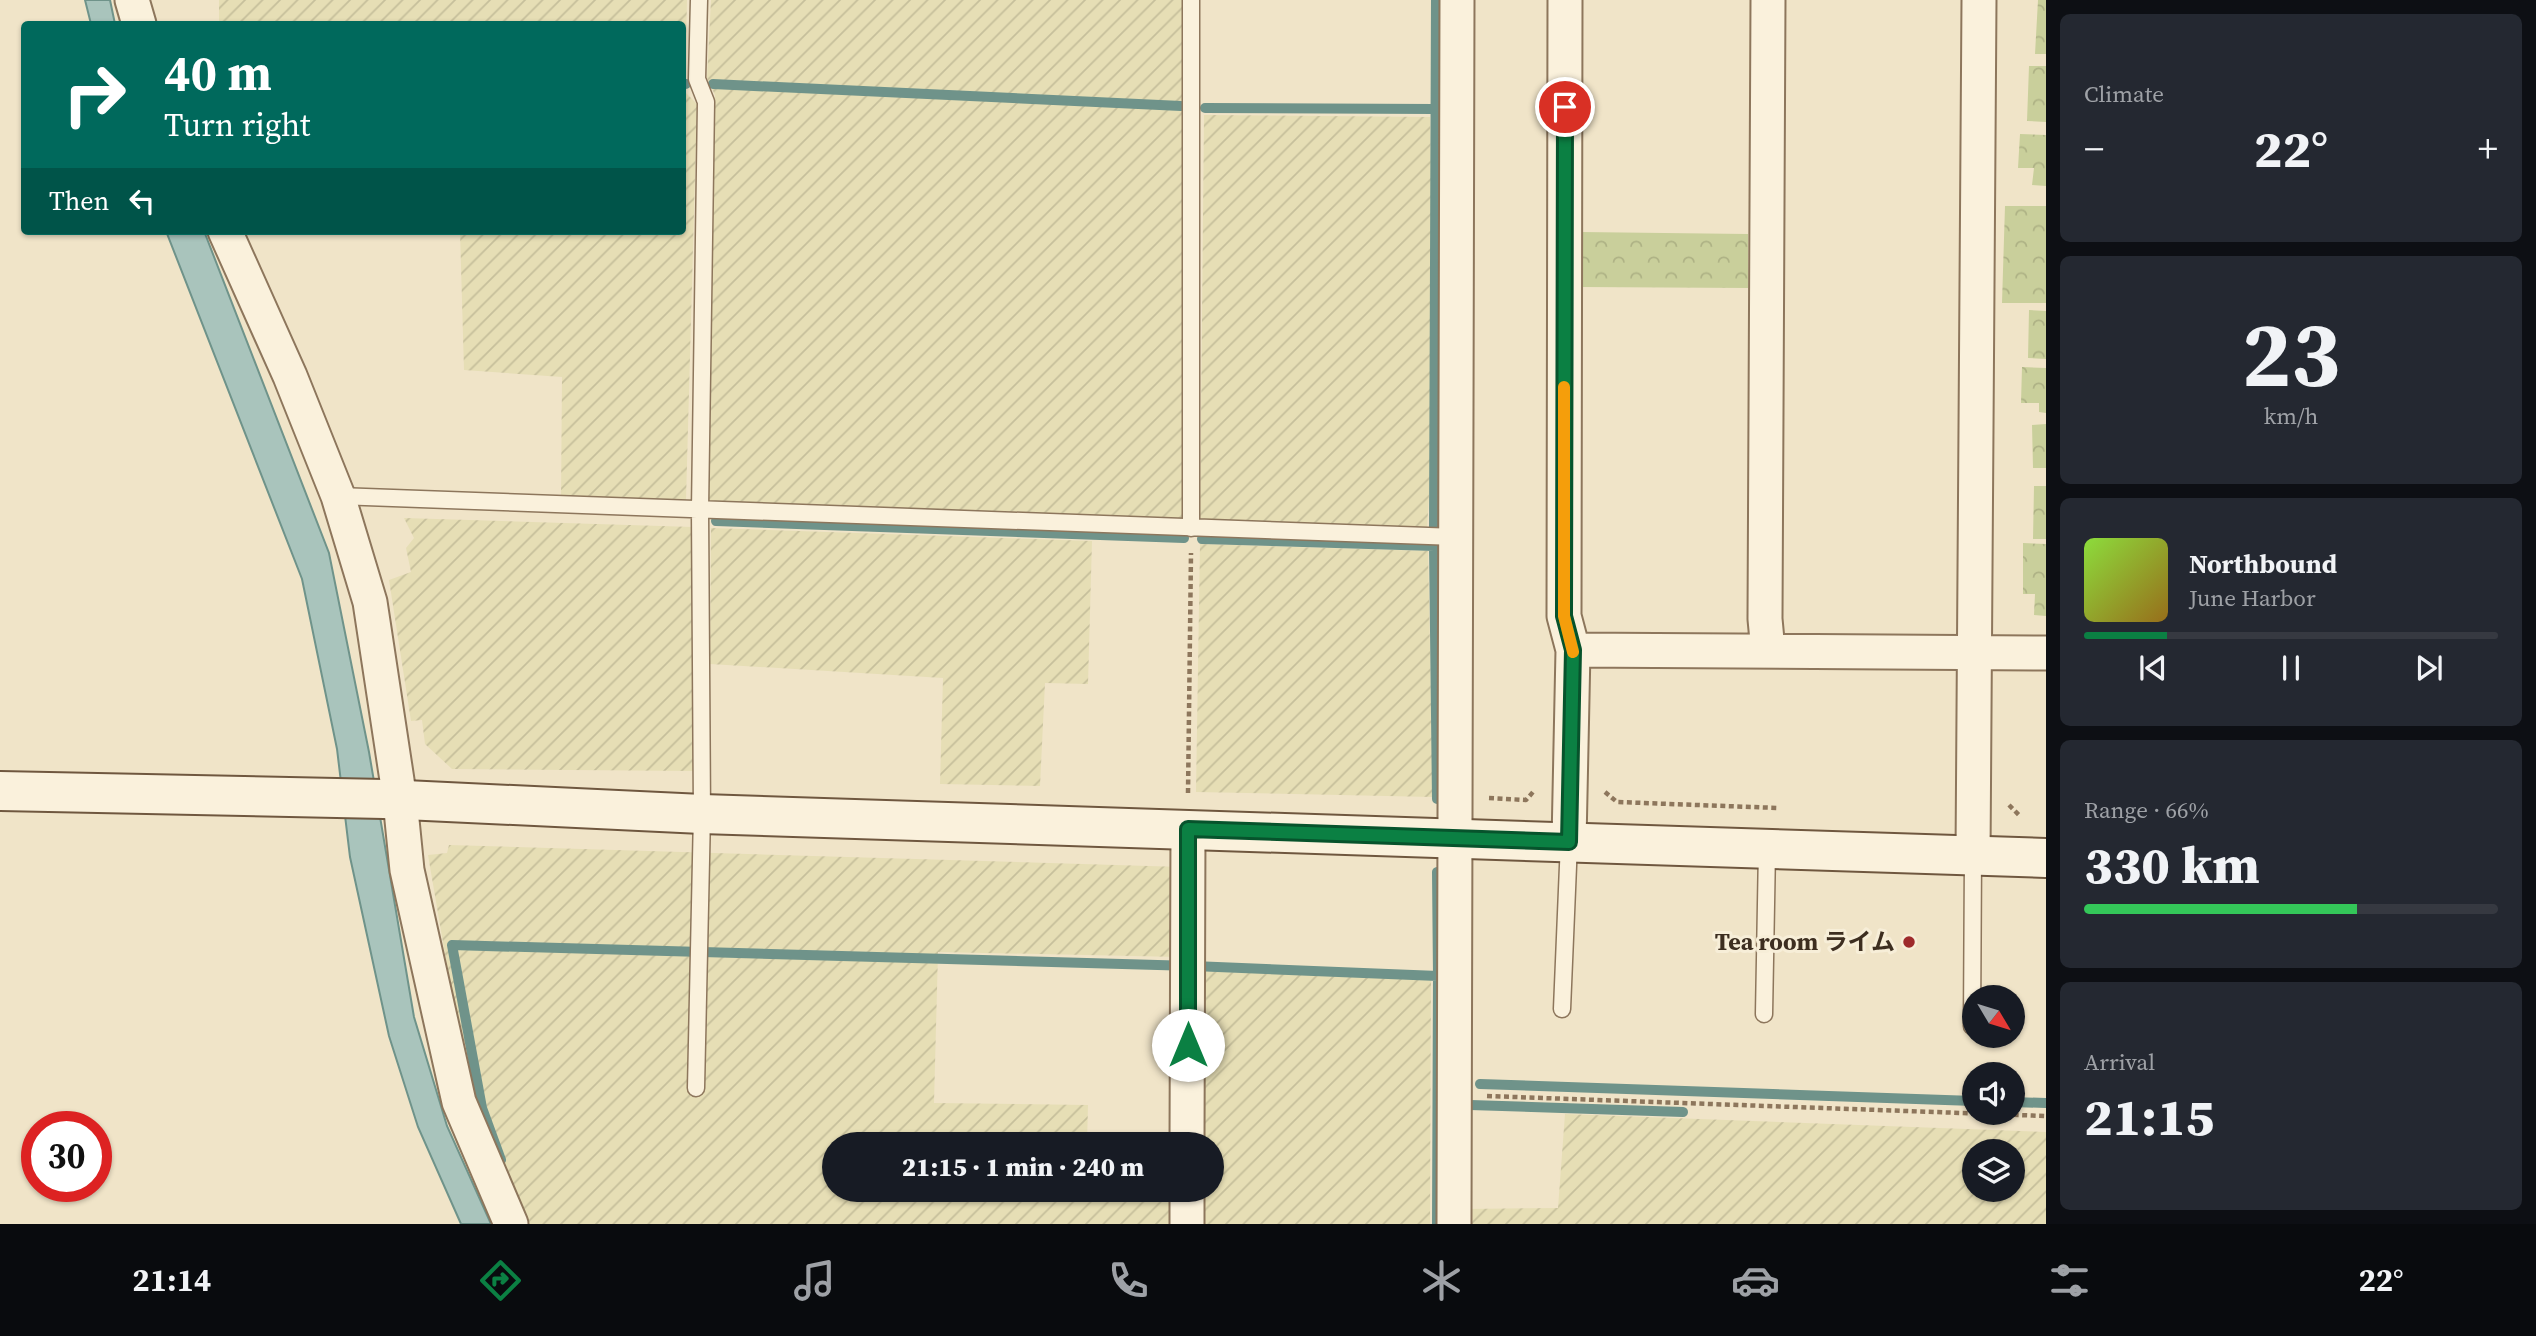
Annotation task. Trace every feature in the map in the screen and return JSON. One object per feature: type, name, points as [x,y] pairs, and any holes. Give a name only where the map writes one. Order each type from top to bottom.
[{"type":"street","points":[[132,0],[138,21]]},
{"type":"street","points":[[1454,1224],[1457,0]]},
{"type":"street","points":[[1565,0],[1564,616],[1573,650],[1569,842]]},
{"type":"street","points":[[1768,0],[1765,591],[1768,651]]},
{"type":"street","points":[[1973,855],[1979,0]]},
{"type":"street","points":[[227,235],[290,376],[338,496],[370,602],[392,799],[458,1102],[511,1224]]},
{"type":"street","points":[[1573,650],[2046,653]]},
{"type":"street","points":[[0,791],[392,799],[702,814],[2046,858]]},
{"type":"street","points":[[1187,1132],[1188,829]]},
{"type":"street","points":[[1187,1202],[1187,1224]]},
{"type":"lane","points":[[696,1088],[702,814],[699,510],[706,102],[696,79],[699,0]]},
{"type":"lane","points":[[1191,0],[1191,528]]},
{"type":"lane","points":[[338,496],[1455,537]]},
{"type":"lane","points":[[1562,1009],[1569,842]]},
{"type":"lane","points":[[1764,1014],[1767,848]]},
{"type":"lane","points":[[1972,985],[1973,855]]},
{"type":"path","points":[[1188,829],[1191,528]]},
{"type":"path","points":[[1599,787],[1616,802]]},
{"type":"path","points":[[1454,1095],[2046,1116]]},
{"type":"shaded area","points":[[219,0],[687,0],[686,46],[686,21],[219,21]]},
{"type":"shaded area","points":[[711,0],[1184,0],[1183,520],[706,501],[715,95],[707,78]]},
{"type":"shaded area","points":[[686,93],[697,104],[686,500],[561,500],[562,377],[464,370],[460,235],[686,235]]},
{"type":"shaded area","points":[[1204,115],[1430,117],[1435,393],[1427,529],[1200,522]]},
{"type":"shaded area","points":[[404,518],[693,527],[693,771],[452,769],[425,744],[422,720],[411,721],[389,580],[411,572],[406,548],[414,538]]},
{"type":"shaded area","points":[[711,528],[1092,541],[1088,684],[1045,683],[1040,786],[940,784],[943,678],[710,664]]},
{"type":"shaded area","points":[[1200,544],[1428,551],[1433,797],[1196,792]]},
{"type":"shaded area","points":[[449,845],[1182,867],[1180,957],[938,952],[934,1103],[1088,1105],[1087,1132],[822,1132],[822,1202],[1179,1202],[1179,1224],[514,1224],[471,1106],[428,855],[447,853]]},
{"type":"shaded area","points":[[1197,971],[1431,979],[1430,1224],[1197,1224],[1197,1202],[1224,1202],[1224,1132],[1197,1132]]},
{"type":"shaded area","points":[[1565,1114],[2046,1132],[2046,1224],[1465,1224],[1465,1209],[1558,1208]]},
{"type":"green space","points":[[2038,0],[2046,0],[2046,54],[2035,54]]},
{"type":"green space","points":[[2029,66],[2046,66],[2046,122],[2027,121]]},
{"type":"green space","points":[[2020,134],[2046,135],[2046,186],[2032,185],[2034,168],[2018,168]]},
{"type":"green space","points":[[2005,206],[2046,206],[2046,303],[2002,303]]},
{"type":"green space","points":[[1581,232],[1748,234],[1748,288],[1580,287]]},
{"type":"green space","points":[[2029,310],[2046,311],[2046,359],[2028,358]]},
{"type":"green space","points":[[2022,367],[2046,368],[2046,413],[2039,412],[2039,403],[2021,403]]},
{"type":"green space","points":[[2046,424],[2046,468],[2033,468],[2032,425]]},
{"type":"green space","points":[[2034,486],[2046,486],[2046,539],[2033,539]]},
{"type":"green space","points":[[2023,543],[2046,544],[2046,616],[2034,615],[2035,594],[2023,594]]},
{"type":"water","points":[[85,0],[110,0],[114,21],[90,21]]},
{"type":"water","points":[[168,235],[206,235],[329,553],[369,752],[414,1017],[447,1126],[491,1224],[461,1224],[418,1127],[389,1036],[350,857],[337,749],[302,579]]},
{"type":"waterway","points":[[1434,530],[1436,0]]},
{"type":"waterway","points":[[713,84],[1181,106]]},
{"type":"waterway","points":[[1205,108],[1434,109]]},
{"type":"waterway","points":[[716,521],[1184,538]]},
{"type":"waterway","points":[[1202,539],[1434,546],[1437,799]]},
{"type":"waterway","points":[[1437,872],[1438,976]]},
{"type":"waterway","points":[[501,1160],[482,1108],[452,945],[1193,966],[1438,976],[1437,1224]]},
{"type":"waterway","points":[[1480,1084],[1962,1101]]},
{"type":"waterway","points":[[2025,1102],[2046,1103]]},
{"type":"waterway","points":[[1470,1105],[1683,1112]]},
{"type":"slow traffic","points":[[1564,387],[1564,616],[1573,652]]},
{"type":"place","name":"Tea room ライム","points":[[1909,942]]},
{"type":"route","points":[[1188,1045],[1188,829],[1569,842],[1573,650],[1564,616],[1565,107]]}]
